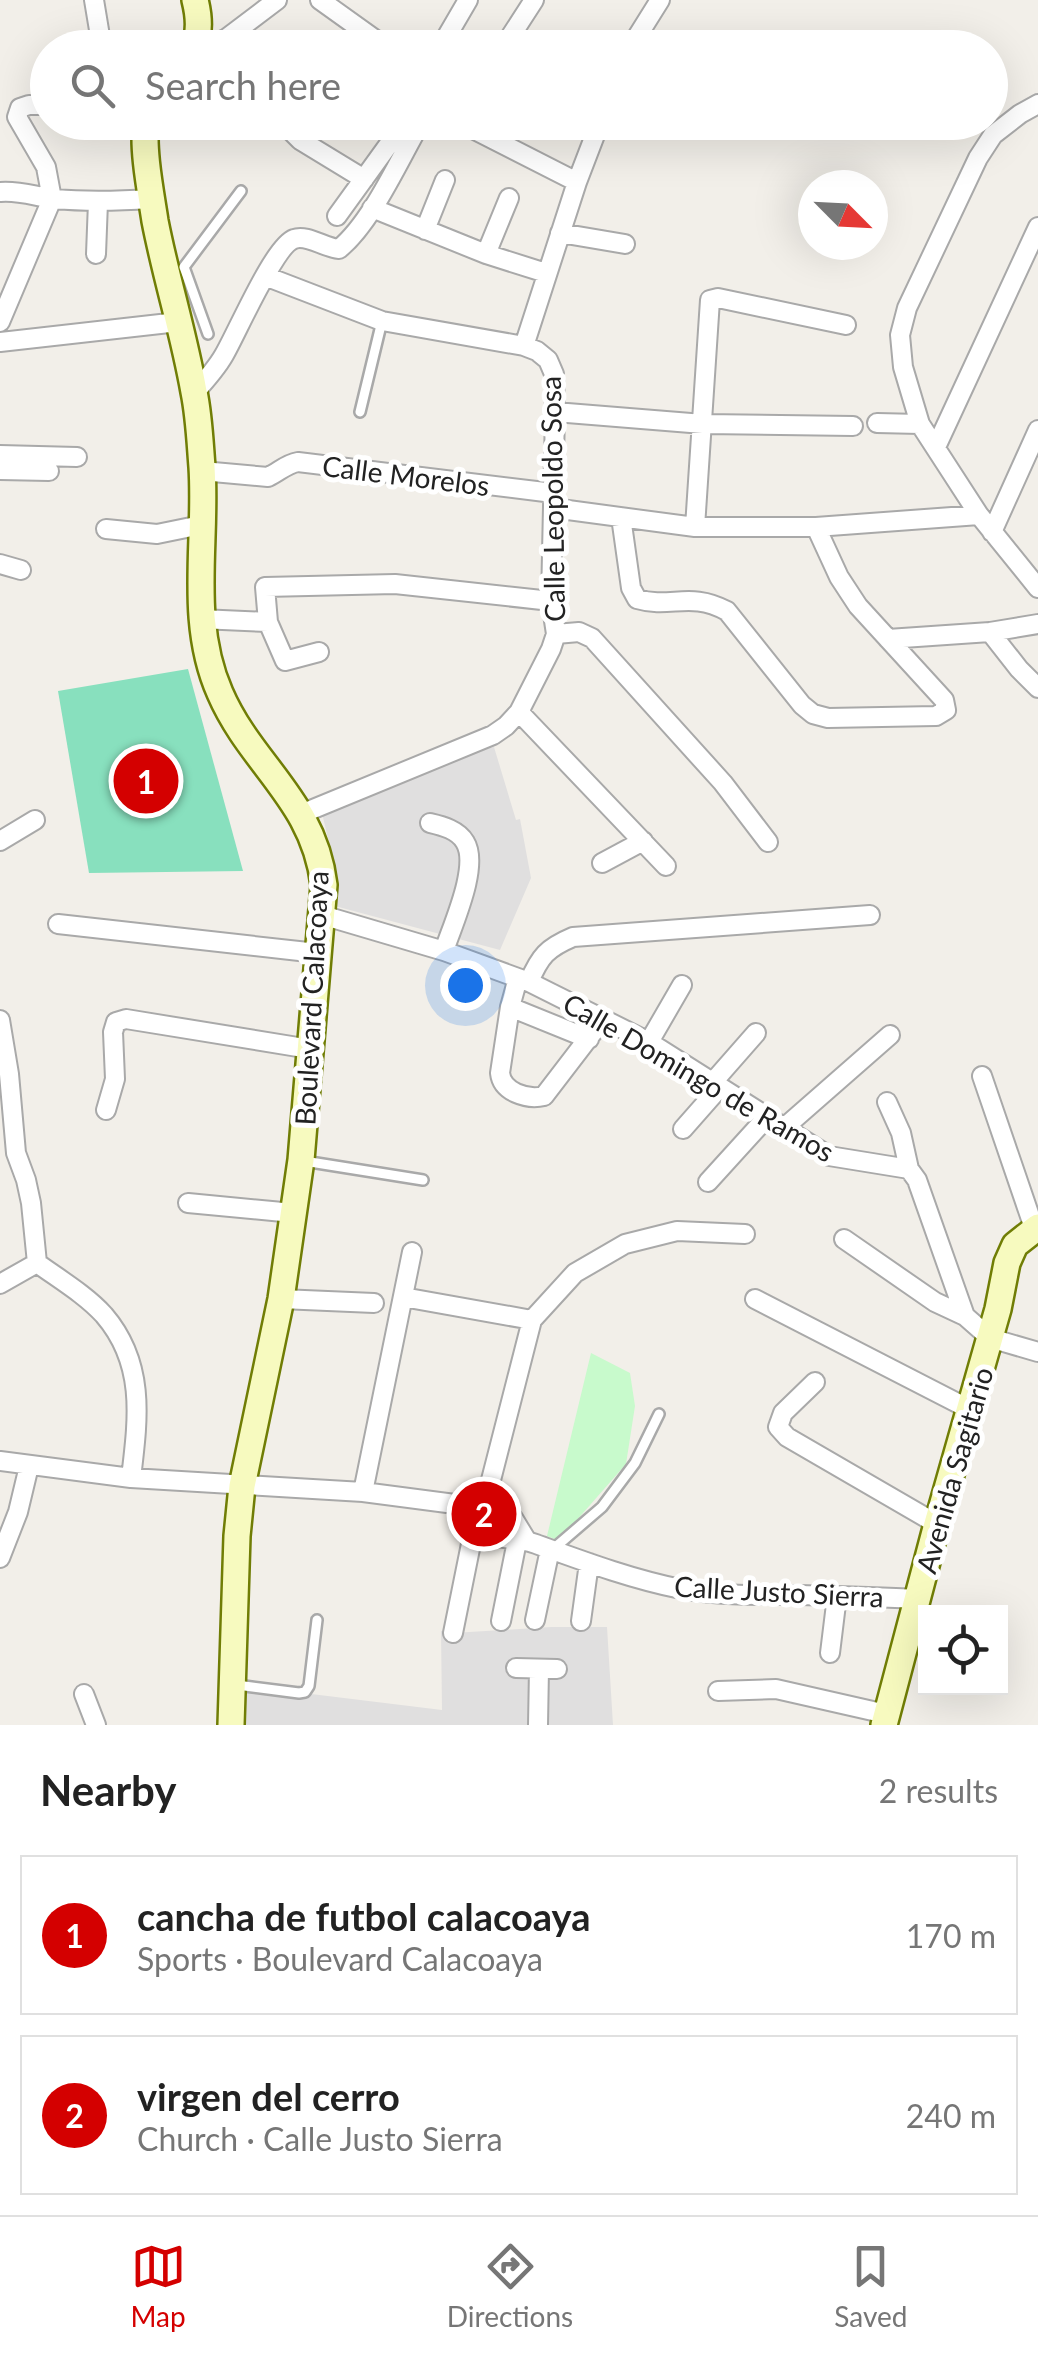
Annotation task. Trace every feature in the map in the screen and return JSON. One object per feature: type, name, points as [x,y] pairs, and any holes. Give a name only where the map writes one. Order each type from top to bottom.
[{"type":"street","points":[[94,0],[99,30]]},
{"type":"street","points":[[195,0],[198,30]]},
{"type":"street","points":[[238,30],[276,0]]},
{"type":"street","points":[[320,0],[362,30]]},
{"type":"street","points":[[451,30],[468,0]]},
{"type":"street","points":[[515,30],[534,0]]},
{"type":"street","points":[[641,30],[660,0]]},
{"type":"street","points":[[0,322],[52,199],[46,167],[16,117],[20,108],[30,104]]},
{"type":"street","points":[[1008,123],[1038,104]]},
{"type":"street","name":"Boulevard Calacoaya","points":[[147,140],[152,199],[173,263],[178,322],[195,392],[202,471],[200,619],[210,662],[220,693],[238,726],[301,814],[321,862],[324,885],[301,1160],[281,1299],[242,1486],[231,1725]]},
{"type":"street","points":[[300,140],[364,179]]},
{"type":"street","points":[[337,216],[392,140]]},
{"type":"street","points":[[195,392],[226,353],[264,276],[286,244],[296,238],[308,239],[340,249],[372,208],[411,140]]},
{"type":"street","points":[[494,140],[577,182]]},
{"type":"street","name":"Calle Leopoldo Sosa","points":[[301,814],[493,736],[518,712],[551,650],[556,634],[551,601],[554,374],[548,360],[524,346],[593,140]]},
{"type":"street","points":[[990,140],[908,308],[900,335],[903,368],[920,424],[979,514],[1038,588]]},
{"type":"street","points":[[425,230],[444,180]]},
{"type":"street","points":[[0,192],[98,202],[152,199]]},
{"type":"street","points":[[486,254],[508,198]]},
{"type":"street","points":[[96,254],[98,202]]},
{"type":"street","points":[[372,208],[546,274]]},
{"type":"street","points":[[936,447],[1038,226]]},
{"type":"street","points":[[560,233],[626,244]]},
{"type":"street","points":[[264,276],[382,321],[524,346]]},
{"type":"street","points":[[695,527],[710,300],[718,298],[846,325]]},
{"type":"street","points":[[0,342],[178,322]]},
{"type":"street","points":[[555,412],[703,424],[853,426]]},
{"type":"street","points":[[877,423],[920,424]]},
{"type":"street","points":[[992,532],[1038,430]]},
{"type":"street","points":[[0,456],[76,456]]},
{"type":"street","name":"Calle Morelos","points":[[202,471],[268,476],[298,462],[553,500],[621,517],[695,527],[816,527],[979,514]]},
{"type":"street","points":[[0,470],[49,472]]},
{"type":"street","points":[[621,517],[631,588],[637,599],[650,603],[694,600],[712,603],[726,611],[812,714],[828,718],[936,716],[946,710],[944,700],[858,606],[839,577],[816,527]]},
{"type":"street","points":[[106,529],[157,534],[200,525]]},
{"type":"street","points":[[0,564],[21,570]]},
{"type":"street","points":[[320,652],[285,661],[268,622],[265,587],[395,584],[551,601]]},
{"type":"street","points":[[200,619],[268,622]]},
{"type":"street","points":[[888,639],[990,632],[1038,624]]},
{"type":"street","points":[[556,634],[579,632],[592,638],[724,783],[768,842]]},
{"type":"street","points":[[990,632],[1038,688]]},
{"type":"street","points":[[518,712],[666,866]]},
{"type":"street","points":[[0,841],[35,820]]},
{"type":"street","points":[[430,823],[450,829],[465,840],[470,858],[444,952]]},
{"type":"street","points":[[602,862],[643,841]]},
{"type":"street","points":[[604,1018],[544,1096],[532,1097],[510,1090],[500,1080],[510,1007],[523,980],[554,944],[573,936],[870,914]]},
{"type":"street","name":"Calle Domingo de Ramos","points":[[322,915],[523,980],[604,1018],[649,1042],[828,1156],[909,1168]]},
{"type":"street","points":[[58,924],[318,953]]},
{"type":"street","points":[[649,1042],[682,985]]},
{"type":"street","points":[[510,1007],[590,1039]]},
{"type":"street","points":[[106,1110],[115,1079],[113,1032],[116,1022],[126,1019],[310,1049]]},
{"type":"street","points":[[0,1020],[8,1153],[26,1180],[36,1263],[104,1316],[127,1351],[137,1386],[138,1425],[132,1478]]},
{"type":"street","points":[[683,1129],[756,1033]]},
{"type":"street","points":[[785,1128],[890,1035]]},
{"type":"street","points":[[982,1076],[1031,1238]]},
{"type":"street","points":[[887,1102],[966,1316]]},
{"type":"street","points":[[708,1182],[768,1116]]},
{"type":"street","points":[[188,1203],[293,1213]]},
{"type":"street","points":[[491,1480],[532,1320],[575,1273],[624,1244],[676,1231],[745,1234]]},
{"type":"street","name":"Avenida Sagitario","points":[[886,1720],[1007,1263],[1031,1238]]},
{"type":"street","points":[[844,1239],[935,1302],[966,1316],[990,1338],[1038,1352]]},
{"type":"street","points":[[363,1492],[412,1252]]},
{"type":"street","points":[[0,1284],[36,1263]]},
{"type":"street","points":[[403,1298],[532,1320]]},
{"type":"street","points":[[281,1299],[374,1303]]},
{"type":"street","points":[[755,1299],[971,1410]]},
{"type":"street","points":[[815,1382],[783,1413],[778,1427],[787,1437],[938,1524]]},
{"type":"street","name":"Calle Justo Sierra","points":[[0,1461],[132,1478],[363,1492],[473,1515],[485,1533],[685,1590],[918,1599]]},
{"type":"street","points":[[0,1558],[30,1466]]},
{"type":"street","name":"Calle Justo Sierra","points":[[473,1515],[490,1504],[503,1509],[512,1518],[522,1541]]},
{"type":"street","points":[[452,1633],[473,1515]]},
{"type":"street","points":[[501,1621],[522,1541]]},
{"type":"street","points":[[535,1620],[552,1550]]},
{"type":"street","points":[[581,1621],[589,1564]]},
{"type":"street","points":[[830,1653],[837,1596]]},
{"type":"street","points":[[516,1668],[548,1669],[538,1725]]},
{"type":"street","points":[[718,1691],[776,1689],[886,1720]]},
{"type":"street","points":[[84,1694],[96,1725]]},
{"type":"lane","points":[[208,334],[173,263],[241,191]]},
{"type":"lane","points":[[360,412],[382,321]]},
{"type":"lane","points":[[301,1160],[423,1180]]},
{"type":"lane","points":[[552,1550],[602,1507],[635,1464],[660,1414]]},
{"type":"lane","points":[[233,1685],[306,1692],[316,1620]]},
{"type":"shaded area","points":[[482,739],[485,749],[494,747],[516,820],[520,819],[531,878],[500,950],[331,905],[331,851],[321,809]]},
{"type":"shaded area","points":[[607,1627],[613,1725],[242,1725],[246,1686],[442,1710],[441,1631]]},
{"type":"green space","points":[[188,669],[243,871],[89,873],[58,691]]},
{"type":"green space","points":[[591,1353],[630,1373],[635,1406],[626,1464],[562,1542],[547,1536]]},
{"type":"place","name":"cancha de futbol calacoaya","points":[[146,781]]},
{"type":"place","name":"virgen del cerro","points":[[484,1514]]}]
